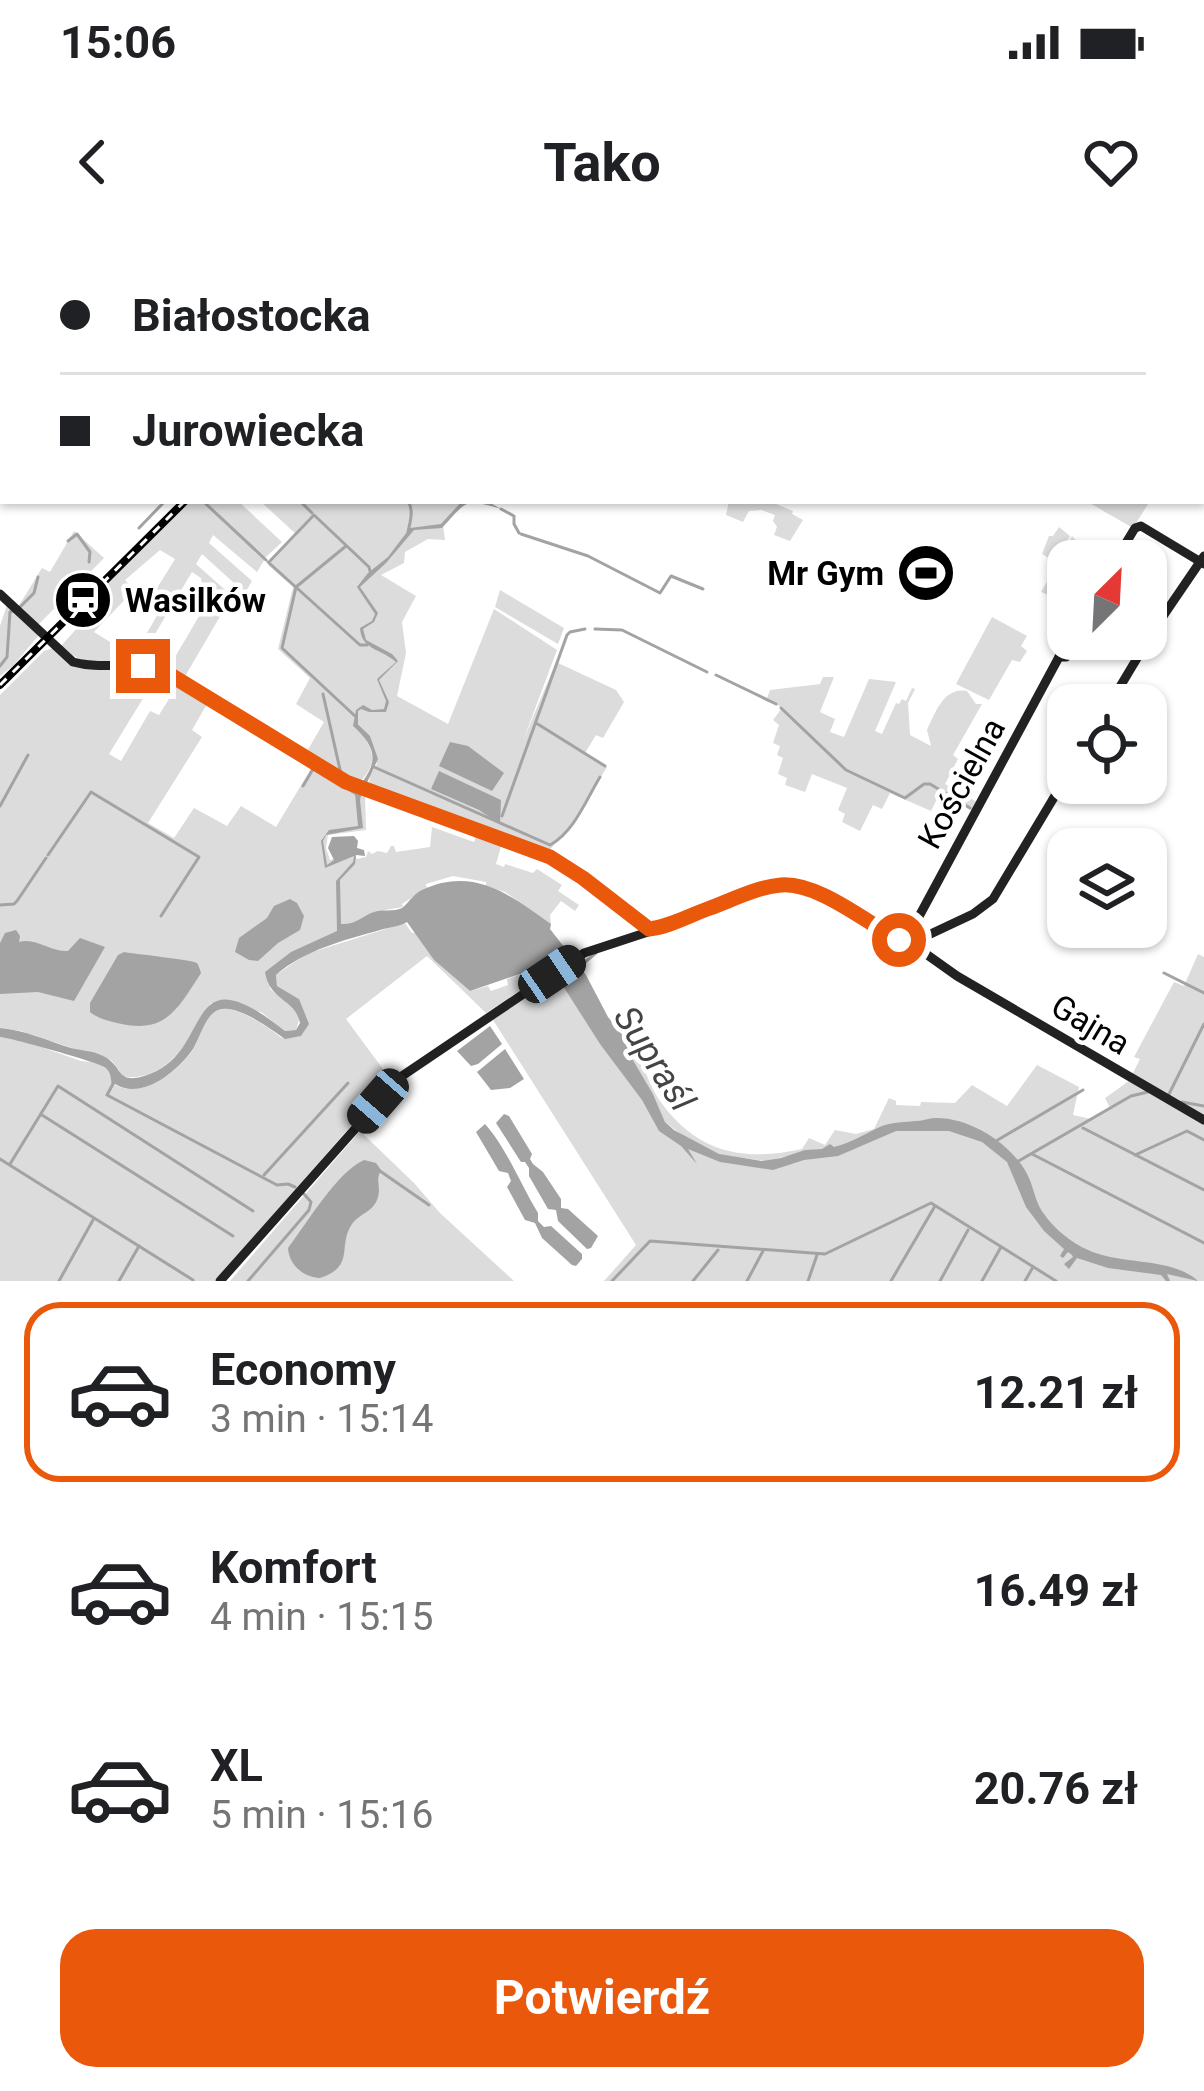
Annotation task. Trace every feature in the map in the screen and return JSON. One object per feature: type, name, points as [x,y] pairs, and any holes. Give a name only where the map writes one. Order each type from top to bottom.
[{"type":"street","points":[[1121,684],[1202,561],[1144,526],[1136,528],[1128,540]]},
{"type":"street","points":[[0,594],[73,662],[158,668],[363,788],[550,857],[652,931]]},
{"type":"street","name":"Kościelna","points":[[918,941],[955,848],[1060,660]]},
{"type":"street","points":[[918,941],[993,899],[1050,804]]},
{"type":"street","name":"Gajna","points":[[220,1281],[399,1078],[595,947],[760,890],[790,885],[822,895],[918,941],[952,972],[1204,1120]]},
{"type":"shaded area","points":[[185,504],[241,504],[282,542],[257,572],[213,535],[209,543],[252,581],[245,593],[202,554],[196,564],[232,596],[184,678],[168,669],[205,606],[201,578],[192,572],[143,654],[137,650],[158,614],[146,606],[175,559],[160,550],[125,580],[134,590],[94,632],[144,663],[84,662],[60,647],[79,626],[72,617],[87,602],[101,616],[110,608],[112,601],[103,592],[104,585]]},
{"type":"shaded area","points":[[263,504],[460,504],[443,525],[445,540],[428,539],[405,552],[404,563],[381,575],[416,596],[402,622],[406,653],[397,696],[448,724],[494,609],[557,650],[523,741],[556,662],[616,690],[624,702],[603,738],[596,735],[585,753],[607,767],[574,821],[548,852],[369,786],[377,764],[370,737],[357,722],[353,726],[372,754],[370,768],[359,783],[306,753],[324,722],[296,704],[310,678],[278,649],[293,587],[268,565],[297,535]]},
{"type":"shaded area","points":[[459,504],[467,504],[442,528],[414,530],[360,587],[378,613],[363,629],[366,640],[398,661],[379,680],[389,702],[386,712],[358,711],[358,724],[370,736],[378,759],[365,787],[360,785],[372,754],[353,726],[356,710],[363,705],[384,709],[386,701],[377,679],[396,662],[364,641],[360,628],[375,614],[357,587],[410,528],[441,524]]},
{"type":"shaded area","points":[[728,504],[776,504],[803,520],[790,541],[774,535],[775,515],[749,511],[743,522],[726,515]]},
{"type":"shaded area","points":[[1091,504],[1148,504],[1133,528]]},
{"type":"shaded area","points":[[1059,527],[1070,536],[1068,540],[1047,540]]},
{"type":"shaded area","points":[[74,531],[104,558],[38,625],[18,607],[42,568],[50,572]]},
{"type":"shaded area","points":[[500,590],[564,628],[558,644],[495,607]]},
{"type":"shaded area","points":[[7,605],[39,635],[0,676],[0,626]]},
{"type":"shaded area","points":[[992,617],[1027,636],[1021,646],[1027,651],[1020,662],[1012,660],[989,700],[956,684]]},
{"type":"shaded area","points":[[53,648],[66,661],[158,674],[109,754],[121,761],[150,711],[159,715],[177,686],[207,704],[192,730],[202,737],[148,823],[174,838],[194,808],[227,826],[241,806],[276,827],[312,767],[365,794],[366,830],[328,835],[330,860],[351,852],[357,859],[366,857],[368,851],[387,853],[391,846],[396,852],[430,847],[432,827],[474,842],[477,834],[502,843],[496,864],[533,873],[537,869],[562,885],[558,891],[579,905],[575,911],[561,901],[550,915],[551,924],[486,882],[453,876],[426,884],[403,907],[385,910],[269,970],[270,989],[300,1017],[296,1030],[285,1031],[261,1012],[211,1003],[177,1054],[154,1072],[140,1076],[124,1077],[100,1054],[0,1028],[0,695],[44,651]]},
{"type":"shaded area","points":[[823,677],[834,677],[820,712],[835,719],[830,732],[844,737],[869,679],[896,682],[875,731],[882,734],[896,703],[906,701],[912,688],[910,735],[931,746],[927,730],[947,697],[967,691],[976,704],[982,704],[953,755],[958,759],[945,784],[977,802],[972,811],[940,793],[931,811],[890,793],[882,809],[873,805],[860,831],[842,822],[845,814],[838,810],[847,788],[812,774],[805,792],[785,785],[787,778],[778,774],[783,758],[777,755],[780,746],[773,743],[779,725],[773,720],[782,708],[767,698],[770,690],[820,684]]},
{"type":"shaded area","points":[[450,742],[468,746],[504,773],[492,791],[439,766]]},
{"type":"shaded area","points":[[439,771],[501,800],[500,824],[431,789]]},
{"type":"shaded area","points":[[359,789],[363,828],[326,835],[323,841],[327,865],[334,860],[328,848],[332,837],[354,836],[357,848],[364,850],[365,856],[356,855],[355,864],[340,880],[341,924],[399,909],[422,890],[458,881],[491,887],[521,903],[551,924],[550,929],[586,975],[608,1017],[628,1042],[630,1055],[665,1122],[674,1130],[719,1154],[762,1161],[830,1144],[834,1147],[890,1124],[935,1118],[961,1122],[1010,1151],[1026,1172],[1043,1212],[1072,1241],[1099,1254],[1174,1268],[1198,1281],[1167,1274],[1170,1281],[1166,1281],[1161,1275],[1108,1268],[1077,1258],[1069,1269],[1064,1264],[1072,1255],[1060,1256],[1064,1249],[1026,1207],[1007,1162],[982,1142],[949,1131],[896,1131],[838,1156],[773,1170],[720,1162],[688,1149],[697,1164],[659,1131],[549,964],[470,991],[434,960],[407,922],[325,947],[276,975],[277,986],[299,999],[309,1024],[301,1036],[285,1039],[243,1013],[218,1010],[186,1058],[148,1086],[112,1086],[109,1072],[101,1065],[0,1037],[0,1028],[9,1029],[94,1053],[107,1058],[125,1077],[136,1078],[167,1065],[213,1003],[229,1000],[252,1008],[285,1031],[296,1030],[297,1015],[272,989],[265,972],[291,952],[337,931],[336,881],[354,856],[325,868],[321,841],[329,830],[358,826],[355,793]]},
{"type":"shaded area","points":[[290,899],[304,916],[300,930],[258,961],[235,952],[239,938],[267,918],[274,906]]},
{"type":"shaded area","points":[[405,923],[434,960],[470,991],[488,986],[491,991],[508,985],[507,979],[549,964],[553,969],[486,1013],[427,956],[346,1019],[391,1080],[215,1281],[0,1281],[0,1037],[100,1063],[108,1069],[113,1084],[124,1088],[146,1087],[185,1060],[215,1011],[240,1013],[282,1038],[301,1036],[299,999],[277,986],[276,975],[306,954]]},
{"type":"shaded area","points":[[16,930],[19,942],[62,951],[80,938],[105,947],[74,1001],[38,992],[0,994],[0,943],[5,933]]},
{"type":"shaded area","points":[[124,952],[197,963],[201,973],[177,1008],[158,1022],[133,1026],[109,1021],[90,1012],[90,1003]]},
{"type":"shaded area","points":[[1198,954],[1204,957],[1204,1116],[1132,1075],[1140,1059],[1134,1057],[1174,982],[1184,986]]},
{"type":"shaded area","points":[[557,975],[662,1131],[713,1156],[761,1165],[819,1149],[765,1161],[719,1155],[690,1141],[665,1122],[630,1055],[637,1050],[656,1095],[690,1132],[723,1149],[760,1154],[802,1149],[809,1138],[825,1145],[835,1130],[856,1134],[874,1129],[889,1098],[896,1105],[955,1103],[972,1085],[1007,1106],[1037,1065],[1079,1087],[1073,1115],[1091,1119],[1110,1108],[1105,1098],[1129,1081],[1204,1124],[1204,1281],[604,1281],[636,1245],[493,1020]]},
{"type":"shaded area","points":[[490,1026],[502,1044],[471,1066],[457,1051]]},
{"type":"shaded area","points":[[505,1049],[524,1079],[510,1088],[491,1090],[477,1072]]},
{"type":"shaded area","points":[[504,1114],[532,1154],[533,1164],[561,1199],[561,1208],[598,1236],[591,1248],[558,1221],[556,1210],[548,1209],[529,1168],[496,1123]]},
{"type":"shaded area","points":[[485,1124],[513,1167],[538,1221],[551,1226],[582,1254],[576,1266],[542,1238],[535,1223],[525,1220],[507,1187],[508,1173],[499,1171],[476,1132]]},
{"type":"shaded area","points":[[360,1131],[440,1213],[514,1281],[230,1281]]},
{"type":"shaded area","points":[[364,1160],[381,1170],[376,1202],[352,1224],[338,1268],[320,1278],[303,1273],[291,1260],[288,1248],[333,1187]]},
{"type":"waterway","points":[[552,240],[558,240]]},
{"type":"waterway","points":[[139,528],[162,504]]},
{"type":"waterway","points":[[206,504],[266,560]]},
{"type":"waterway","points":[[303,504],[312,513]]},
{"type":"waterway","points":[[408,532],[409,504]]},
{"type":"waterway","points":[[501,509],[514,516],[519,533]]},
{"type":"waterway","points":[[314,515],[370,571]]},
{"type":"waterway","points":[[270,561],[313,516]]},
{"type":"waterway","points":[[68,541],[77,534],[90,552],[89,562]]},
{"type":"waterway","points":[[521,534],[588,556],[660,593],[671,576],[703,589]]},
{"type":"waterway","points":[[346,546],[296,587],[282,648],[355,716]]},
{"type":"waterway","points":[[268,562],[360,645],[367,645]]},
{"type":"waterway","points":[[18,609],[34,593],[38,577]]},
{"type":"waterway","points":[[0,666],[7,657],[13,611]]},
{"type":"waterway","points":[[502,816],[567,635],[585,629]]},
{"type":"waterway","points":[[595,629],[622,630],[707,672]]},
{"type":"waterway","points":[[716,675],[776,704]]},
{"type":"waterway","points":[[323,694],[341,774]]},
{"type":"waterway","points":[[781,708],[846,770],[905,798],[930,784],[970,808]]},
{"type":"waterway","points":[[536,723],[605,766]]},
{"type":"waterway","points":[[0,806],[28,755]]},
{"type":"waterway","points":[[374,767],[550,845],[573,824],[600,777]]},
{"type":"waterway","points":[[303,786],[313,769],[323,773]]},
{"type":"waterway","points":[[325,774],[343,786]]},
{"type":"waterway","points":[[345,787],[358,795]]},
{"type":"waterway","points":[[48,855],[91,792],[199,857],[161,916]]},
{"type":"waterway","points":[[0,905],[17,901],[46,858]]},
{"type":"waterway","points":[[579,967],[596,953]]},
{"type":"waterway","points":[[1164,973],[1204,993]]},
{"type":"waterway","points":[[1168,1096],[1204,1024]]},
{"type":"waterway","points":[[114,1082],[107,1095],[277,1185],[295,1187]]},
{"type":"waterway","points":[[264,1175],[348,1083]]},
{"type":"waterway","points":[[10,1164],[58,1086],[253,1211]]},
{"type":"waterway","points":[[996,1141],[1083,1090]]},
{"type":"waterway","points":[[1015,1163],[1131,1096],[1148,1092]]},
{"type":"waterway","points":[[1182,1102],[1204,1106]]},
{"type":"waterway","points":[[42,1115],[233,1236]]},
{"type":"waterway","points":[[1083,1128],[1204,1190]]},
{"type":"waterway","points":[[1135,1155],[1187,1131],[1204,1140]]},
{"type":"waterway","points":[[1032,1154],[1204,1243]]},
{"type":"waterway","points":[[0,1159],[193,1280]]},
{"type":"waterway","points":[[380,1171],[429,1205]]},
{"type":"waterway","points":[[248,1281],[309,1210],[311,1202],[304,1194]]},
{"type":"waterway","points":[[612,1281],[650,1241],[825,1254],[931,1203],[1056,1281]]},
{"type":"waterway","points":[[891,1281],[935,1206]]},
{"type":"waterway","points":[[59,1281],[93,1220]]},
{"type":"waterway","points":[[940,1281],[968,1230]]},
{"type":"waterway","points":[[119,1281],[139,1246]]},
{"type":"waterway","points":[[982,1281],[1001,1247]]},
{"type":"waterway","points":[[693,1281],[718,1250]]},
{"type":"waterway","points":[[747,1281],[763,1251]]},
{"type":"waterway","points":[[808,1281],[817,1255]]},
{"type":"waterway","points":[[1025,1281],[1033,1267]]},
{"type":"railway","points":[[0,685],[182,504]]},
{"type":"place","name":"Mr Gym","points":[[926,573]]},
{"type":"place","name":"Wasilków","points":[[83,600]]},
{"type":"route","points":[[143,666],[164,671],[346,782],[550,857],[649,929],[768,887],[790,885],[822,895],[899,940]]},
{"type":"water label","name":"Supraśl","points":[[655,1058]]}]
